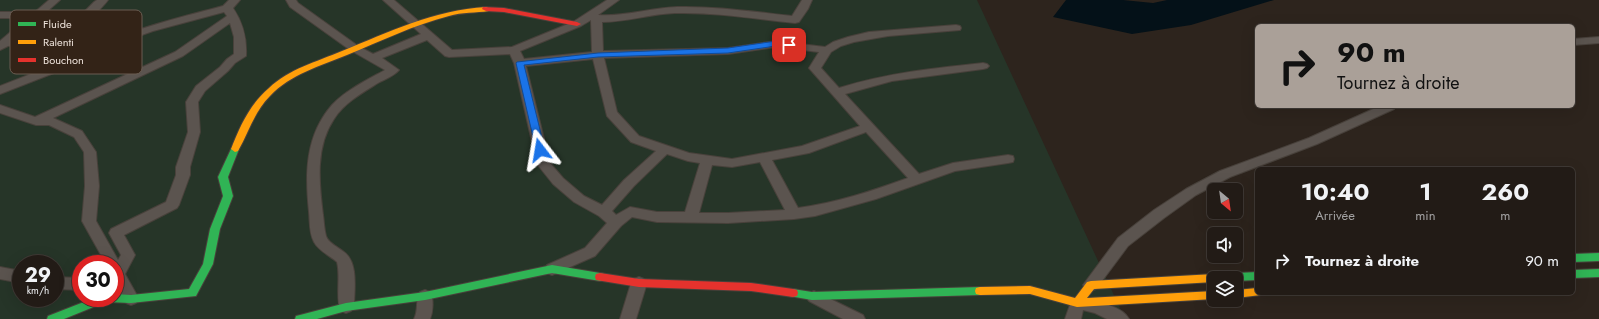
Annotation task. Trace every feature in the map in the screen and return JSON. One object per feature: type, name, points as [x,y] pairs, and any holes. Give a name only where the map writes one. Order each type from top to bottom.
[{"type":"street","points":[[42,10],[55,0]]},
{"type":"street","points":[[92,10],[103,0]]},
{"type":"street","points":[[290,0],[294,5],[354,48],[393,70],[359,90],[337,106],[322,128],[315,151],[312,177],[319,238],[331,250],[342,257],[345,264],[346,307]]},
{"type":"street","points":[[388,0],[417,24],[449,54],[514,50],[593,18],[688,10],[718,11],[795,20],[808,0]]},
{"type":"street","points":[[593,18],[614,0]]},
{"type":"street","points":[[142,32],[232,8]]},
{"type":"street","points":[[142,71],[179,54],[232,8]]},
{"type":"street","points":[[124,259],[128,255],[116,233],[172,205],[183,175],[183,167],[194,132],[192,102],[200,89],[224,69],[231,61],[240,56],[241,42],[232,8]]},
{"type":"street","points":[[124,299],[192,293],[208,264],[215,229],[228,196],[223,177],[245,126],[260,101],[274,87],[295,72],[417,24],[471,9],[504,10],[577,24]]},
{"type":"street","points":[[593,18],[598,55],[611,113],[635,139],[688,157],[707,161],[732,163],[804,150],[869,128]]},
{"type":"street","points":[[520,63],[598,55],[728,51],[776,44],[826,50],[845,41],[867,36],[956,28]]},
{"type":"street","points":[[373,58],[429,35]]},
{"type":"street","points":[[2,45],[10,38]]},
{"type":"street","points":[[1575,42],[1599,40]]},
{"type":"street","points":[[514,50],[520,63],[544,164],[558,182],[580,199],[604,212],[616,222]]},
{"type":"street","points":[[826,50],[815,68],[916,180]]},
{"type":"street","points":[[838,92],[879,79],[894,76],[983,66]]},
{"type":"street","points":[[0,90],[42,74]]},
{"type":"street","points":[[36,121],[136,74]]},
{"type":"street","points":[[1073,319],[1077,303],[1123,242],[1159,214],[1191,192],[1225,174],[1313,141],[1386,108]]},
{"type":"street","points":[[0,109],[36,121],[51,121],[78,134],[90,152],[92,186],[89,221],[107,255]]},
{"type":"street","points":[[604,212],[629,183],[666,149]]},
{"type":"street","points":[[764,158],[794,214]]},
{"type":"street","points":[[300,319],[318,317],[346,307],[425,296],[552,269],[590,252],[616,222],[630,212],[657,217],[728,218],[794,214],[815,211],[871,196],[953,167],[1008,159]]},
{"type":"street","points":[[691,217],[707,161]]},
{"type":"street","points":[[1575,258],[1599,257]]},
{"type":"street","points":[[552,269],[639,283],[715,287],[751,287],[812,296],[1030,290],[1077,303],[1098,307],[1121,319]]},
{"type":"street","points":[[0,273],[12,275]]},
{"type":"street","points":[[1575,274],[1599,273]]},
{"type":"street","points":[[1243,277],[1255,276]]},
{"type":"street","points":[[1091,285],[1207,278]]},
{"type":"street","points":[[628,319],[639,283]]},
{"type":"street","points":[[124,286],[131,299]]},
{"type":"street","points":[[1243,293],[1255,292]]},
{"type":"street","points":[[1077,303],[1207,295]]},
{"type":"street","points":[[422,319],[424,315],[425,296]]},
{"type":"street","points":[[812,296],[857,319]]},
{"type":"street","points":[[52,319],[82,307]]},
{"type":"green space","points":[[0,0],[977,0],[1125,319],[0,319]]},
{"type":"shaded area","points":[[1066,0],[1123,0],[1153,3],[1167,0],[1274,0],[1191,25],[1132,34],[1053,17]]},
{"type":"traffic: fast","points":[[52,319],[105,298],[131,299],[192,293],[208,264],[215,229],[228,196],[223,177],[235,149]]},
{"type":"traffic: fast","points":[[1575,258],[1599,257]]},
{"type":"traffic: fast","points":[[300,319],[346,307],[425,296],[552,269],[600,277]]},
{"type":"traffic: fast","points":[[1575,274],[1599,273]]},
{"type":"traffic: fast","points":[[1243,277],[1255,276]]},
{"type":"traffic: fast","points":[[793,293],[812,296],[980,291]]},
{"type":"traffic: slow","points":[[235,149],[246,124],[260,101],[266,94],[289,76],[414,24],[451,13],[486,9]]},
{"type":"traffic: slow","points":[[1077,303],[1091,285],[1207,278]]},
{"type":"traffic: slow","points":[[980,291],[1030,290],[1077,303],[1207,295]]},
{"type":"traffic: slow","points":[[1243,293],[1255,292]]},
{"type":"traffic: jam","points":[[486,9],[504,10],[577,24]]},
{"type":"traffic: jam","points":[[600,277],[639,283],[751,287],[793,293]]},
{"type":"route","points":[[540,150],[520,63],[598,55],[728,51],[776,44],[789,45]]}]
